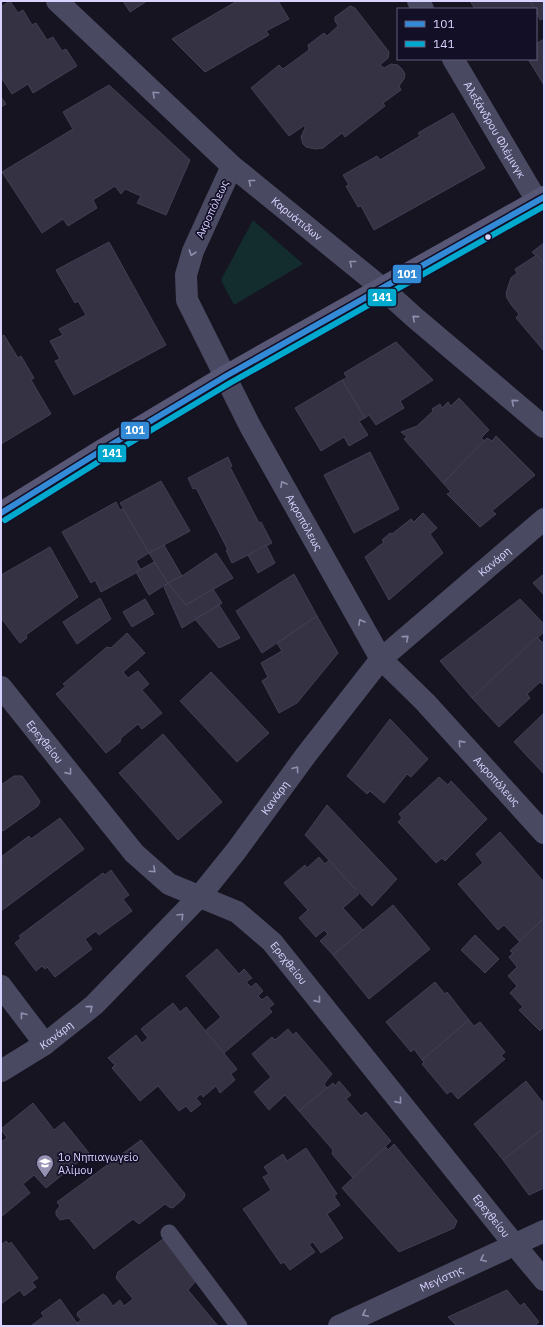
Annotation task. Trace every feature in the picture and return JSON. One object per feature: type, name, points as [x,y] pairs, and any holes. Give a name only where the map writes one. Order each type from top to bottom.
[{"type":"main road","points":[[1,513],[226,376],[541,199]]},
{"type":"street","name":"Καρυάτιδων","points":[[56,1],[232,166],[382,288],[544,427]]},
{"type":"street","name":"Αλεξάνδρου Φλέμινγκ","points":[[454,60],[541,199]]},
{"type":"street","name":"Ακροπόλεως","points":[[232,166],[193,251],[186,275],[187,300],[250,426],[382,659],[425,702],[544,834]]},
{"type":"street","name":"Κανάρη","points":[[1,1070],[45,1044],[94,1005],[199,897],[236,851],[306,755],[382,659],[544,519]]},
{"type":"street","name":"Ερεχθείου","points":[[1,687],[134,853],[169,884],[236,912],[272,942],[544,1280]]},
{"type":"street","points":[[1,986],[45,1044]]},
{"type":"street","name":"Μεγίστης","points":[[339,1326],[544,1231]]},
{"type":"lane","points":[[170,1233],[238,1326]]},
{"type":"green space","points":[[253,220],[303,264],[234,305],[221,280]]},
{"type":"building","points":[[10,1],[18,13],[23,10],[32,25],[36,23],[47,40],[53,37],[62,51],[66,49],[77,66],[33,93],[28,84],[12,94],[1,77],[1,7]]},
{"type":"building","points":[[123,1],[147,1],[130,12]]},
{"type":"building","points":[[237,1],[278,1],[289,19],[266,31],[269,35],[205,72],[172,39]]},
{"type":"building","points":[[470,1],[530,1],[534,8],[474,8]]},
{"type":"building","points":[[530,1],[544,1],[544,18],[540,20],[537,8],[534,8]]},
{"type":"building","points":[[350,6],[355,8],[389,52],[388,58],[380,65],[384,68],[391,64],[398,65],[402,69],[405,74],[404,79],[399,86],[401,90],[383,103],[385,106],[345,137],[342,133],[323,148],[315,149],[306,147],[303,144],[301,137],[305,125],[289,136],[251,88],[279,65],[283,69],[309,50],[308,45],[324,33],[327,36],[338,26],[335,21],[335,17]]},
{"type":"building","points":[[544,39],[544,85],[529,60],[537,60],[537,43]]},
{"type":"building","points":[[109,85],[190,160],[166,215],[137,203],[141,196],[125,189],[121,194],[115,186],[93,200],[97,208],[68,226],[63,219],[42,233],[2,172],[73,129],[63,112]]},
{"type":"building","points":[[1,97],[6,104],[1,107]]},
{"type":"building","points":[[453,113],[485,168],[374,230],[361,206],[358,207],[346,186],[349,185],[343,175],[377,156],[380,160],[420,136],[418,133]]},
{"type":"building","points":[[109,242],[166,345],[74,395],[55,361],[60,359],[50,341],[63,335],[59,329],[86,315],[78,301],[75,303],[56,270]]},
{"type":"building","points":[[544,243],[544,264],[532,252]]},
{"type":"building","points":[[537,255],[544,264],[544,351],[516,318],[519,314],[507,298],[506,293],[511,278],[517,273],[515,269]]},
{"type":"building","points":[[4,335],[18,358],[21,356],[34,378],[31,380],[51,414],[1,444],[1,337]]},
{"type":"building","points":[[396,342],[433,380],[400,401],[404,408],[376,425],[369,415],[365,418],[342,380],[347,378],[344,373]]},
{"type":"building","points":[[342,380],[365,418],[359,421],[368,435],[349,446],[344,437],[321,451],[295,408]]},
{"type":"building","points":[[459,398],[489,430],[481,438],[485,441],[443,483],[404,439],[407,437],[401,432],[417,426],[433,411],[432,409],[440,404],[442,408],[448,402],[451,406]]},
{"type":"building","points":[[496,436],[535,475],[492,511],[496,514],[480,527],[447,494],[451,492],[443,483],[487,438],[492,441]]},
{"type":"building","points":[[370,452],[399,509],[354,533],[324,475]]},
{"type":"building","points":[[228,457],[232,466],[230,467],[259,523],[261,522],[272,543],[232,563],[226,550],[228,550],[196,488],[193,489],[188,478]]},
{"type":"building","points":[[161,481],[190,531],[149,553],[120,503]]},
{"type":"building","points":[[116,502],[120,510],[123,509],[149,553],[136,561],[141,570],[101,592],[95,580],[91,583],[62,532]]},
{"type":"building","points":[[423,513],[437,528],[430,534],[443,553],[389,600],[365,557],[384,542],[382,540],[390,533],[392,534],[411,519],[414,522]]},
{"type":"building","points":[[164,545],[182,576],[168,583],[149,553]]},
{"type":"building","points":[[266,545],[275,563],[258,573],[248,555]]},
{"type":"building","points":[[50,547],[78,597],[26,635],[27,638],[20,643],[1,618],[1,575]]},
{"type":"building","points":[[216,553],[233,578],[186,605],[168,583],[182,576]]},
{"type":"building","points":[[154,562],[168,583],[149,595],[136,572]]},
{"type":"building","points":[[294,574],[317,616],[262,653],[236,611]]},
{"type":"building","points":[[544,574],[544,595],[533,583]]},
{"type":"building","points":[[168,583],[186,605],[213,589],[222,603],[182,628],[164,587]]},
{"type":"building","points":[[100,598],[111,619],[77,644],[63,622]]},
{"type":"building","points":[[145,599],[154,614],[132,627],[123,612]]},
{"type":"building","points":[[520,599],[544,624],[544,632],[472,698],[440,661]]},
{"type":"building","points":[[219,605],[240,638],[219,648],[195,619]]},
{"type":"building","points":[[317,616],[338,653],[297,703],[279,713],[262,681],[268,677],[261,663],[282,651],[277,643]]},
{"type":"building","points":[[127,633],[145,653],[123,672],[128,678],[138,671],[149,684],[142,690],[162,713],[142,729],[138,724],[121,738],[120,742],[106,753],[56,694],[66,686],[63,684],[107,647],[111,648]]},
{"type":"building","points":[[537,637],[544,644],[544,683],[543,684],[540,682],[527,694],[530,698],[499,727],[472,698]]},
{"type":"building","points":[[211,672],[269,733],[237,762],[180,701]]},
{"type":"building","points":[[544,713],[544,774],[514,742]]},
{"type":"building","points":[[390,719],[428,759],[411,777],[407,774],[384,803],[370,791],[367,794],[347,776]]},
{"type":"building","points":[[163,734],[222,802],[178,840],[119,773]]},
{"type":"building","points":[[14,776],[22,776],[40,801],[38,806],[3,831],[1,829],[1,785]]},
{"type":"building","points":[[439,777],[448,785],[451,781],[487,819],[445,861],[442,858],[436,863],[398,822],[402,818],[399,814]]},
{"type":"building","points":[[327,805],[397,879],[372,906],[305,835]]},
{"type":"building","points":[[60,818],[84,849],[1,911],[1,861],[3,860],[1,857],[29,836],[31,839]]},
{"type":"building","points":[[500,832],[544,882],[544,918],[519,941],[504,925],[498,930],[458,884],[483,863],[476,854]]},
{"type":"building","points":[[319,857],[325,864],[329,860],[359,894],[343,908],[363,930],[333,955],[320,941],[328,934],[324,930],[316,937],[299,918],[308,910],[284,883],[305,865],[307,868]]},
{"type":"building","points":[[111,870],[129,895],[123,899],[132,911],[99,935],[96,931],[85,939],[92,949],[55,977],[47,967],[45,969],[42,966],[36,971],[15,943],[21,938],[19,936],[103,873],[105,875]]},
{"type":"building","points":[[393,905],[430,949],[369,999],[333,955]]},
{"type":"building","points":[[544,918],[544,1027],[540,1031],[519,1010],[523,1007],[510,993],[517,986],[508,976],[517,967],[509,957],[513,953],[510,951]]},
{"type":"building","points":[[475,935],[499,959],[485,973],[461,950]]},
{"type":"building","points":[[217,949],[239,974],[244,969],[252,978],[246,982],[251,987],[256,983],[263,991],[258,996],[262,1000],[267,996],[274,1004],[269,1008],[272,1012],[224,1053],[205,1031],[221,1017],[186,976]]},
{"type":"building","points":[[435,982],[445,994],[447,992],[469,1020],[422,1060],[414,1049],[411,1052],[386,1022]]},
{"type":"building","points":[[173,1003],[180,1012],[186,1007],[237,1069],[231,1074],[235,1080],[220,1093],[216,1086],[203,1097],[201,1094],[196,1098],[201,1104],[191,1112],[186,1106],[179,1111],[158,1086],[140,1101],[112,1068],[115,1065],[108,1058],[136,1035],[142,1043],[148,1038],[141,1029]]},
{"type":"building","points":[[469,1020],[474,1026],[480,1022],[505,1052],[501,1056],[505,1059],[458,1099],[451,1091],[447,1094],[422,1064],[424,1062],[422,1060]]},
{"type":"building","points":[[288,1029],[293,1035],[296,1032],[332,1074],[324,1084],[327,1088],[299,1111],[285,1095],[269,1110],[254,1092],[271,1077],[252,1054],[272,1037],[275,1040]]},
{"type":"building","points":[[339,1081],[351,1095],[346,1099],[361,1116],[366,1112],[391,1141],[353,1178],[332,1154],[333,1150],[299,1111],[333,1083],[335,1086]]},
{"type":"building","points":[[526,1081],[544,1104],[544,1128],[503,1160],[474,1124]]},
{"type":"building","points":[[33,1103],[54,1130],[64,1122],[89,1153],[46,1188],[34,1175],[23,1184],[30,1193],[1,1217],[1,1142],[7,1138],[1,1129]]},
{"type":"building","points":[[544,1128],[544,1188],[529,1195],[503,1160]]},
{"type":"building","points":[[141,1140],[185,1194],[184,1198],[173,1208],[165,1204],[139,1224],[133,1219],[94,1249],[69,1218],[60,1220],[56,1215],[56,1211],[60,1206],[57,1202]]},
{"type":"building","points":[[394,1144],[457,1221],[454,1228],[399,1252],[342,1188],[386,1147],[388,1150]]},
{"type":"building","points":[[306,1148],[337,1194],[334,1196],[340,1205],[327,1214],[343,1238],[321,1253],[313,1242],[309,1244],[315,1252],[290,1270],[284,1262],[281,1264],[243,1209],[271,1190],[263,1177],[269,1174],[264,1167],[283,1154],[287,1161]]},
{"type":"building","points":[[163,1239],[196,1281],[188,1290],[218,1326],[79,1326],[77,1323],[81,1320],[77,1315],[78,1312],[103,1294],[113,1306],[120,1300],[124,1306],[133,1299],[116,1278],[118,1272]]},
{"type":"building","points":[[6,1241],[9,1244],[11,1242],[38,1278],[32,1282],[36,1287],[24,1296],[20,1290],[1,1304],[1,1245]]},
{"type":"building","points":[[507,1290],[520,1306],[524,1303],[539,1322],[536,1324],[537,1326],[457,1326],[448,1317]]},
{"type":"building","points":[[60,1299],[79,1326],[31,1326],[44,1316],[41,1313]]},
{"type":"transit line","name":"101","points":[[1,513],[226,376],[544,197]]},
{"type":"transit line","name":"141","points":[[5,520],[230,383],[544,206]]},
{"type":"place","name":"1o Νηπιαγωγείο Αλίμου","points":[[45,1178]]}]
